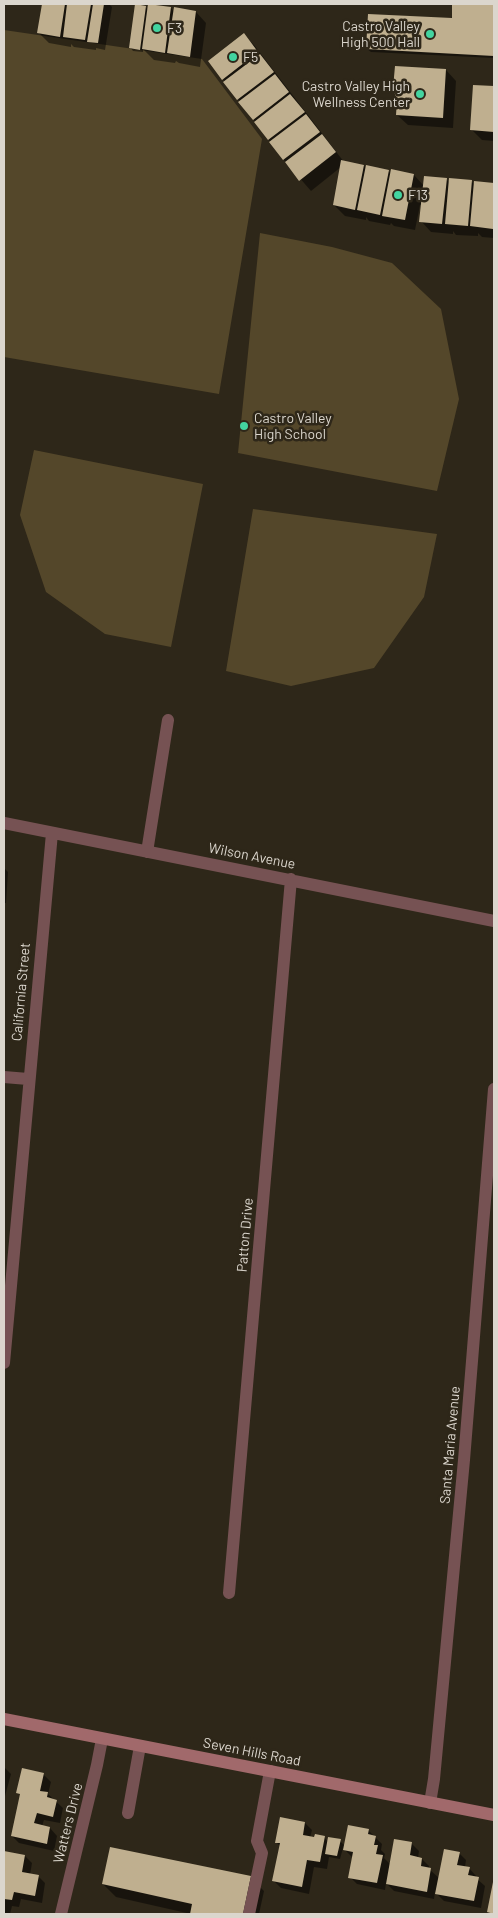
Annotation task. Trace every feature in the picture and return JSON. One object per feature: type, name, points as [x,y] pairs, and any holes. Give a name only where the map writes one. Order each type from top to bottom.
[{"type":"street","points":[[147,852],[168,720]]},
{"type":"street","name":"Wilson Avenue","points":[[4,823],[494,920]]},
{"type":"street","name":"California Street","points":[[4,1362],[28,1079],[52,833]]},
{"type":"street","name":"Patton Drive","points":[[229,1593],[291,879]]},
{"type":"street","points":[[4,1077],[28,1079]]},
{"type":"street","name":"Santa Maria Avenue","points":[[430,1803],[434,1779],[464,1460],[494,1089]]},
{"type":"street","name":"Seven Hills Road","points":[[4,1719],[494,1815]]},
{"type":"street","name":"Watters Drive","points":[[61,1914],[98,1765],[102,1739]]},
{"type":"street","points":[[128,1813],[140,1746]]},
{"type":"street","points":[[249,1914],[262,1853],[257,1841],[270,1771]]},
{"type":"shaded area","points":[[4,30],[202,59],[262,139],[219,394],[4,357]]},
{"type":"shaded area","points":[[260,233],[332,247],[392,263],[441,309],[459,399],[437,491],[238,453]]},
{"type":"shaded area","points":[[34,450],[203,484],[171,647],[105,634],[46,592],[20,515]]},
{"type":"shaded area","points":[[253,509],[437,534],[424,597],[374,668],[291,686],[226,671]]},
{"type":"building","points":[[42,4],[65,4],[60,37],[37,33]]},
{"type":"building","points":[[67,4],[91,4],[85,40],[63,37]]},
{"type":"building","points":[[93,4],[104,4],[98,43],[87,42]]},
{"type":"building","points":[[135,4],[146,6],[140,50],[129,48]]},
{"type":"building","name":"F3","points":[[148,4],[171,7],[165,53],[142,49]]},
{"type":"building","name":"Castro Valley High 500 Hall","points":[[452,4],[494,4],[494,56],[366,49],[368,14],[452,18]]},
{"type":"building","points":[[174,7],[196,11],[190,57],[167,53]]},
{"type":"building","name":"F5","points":[[244,33],[258,52],[222,80],[208,61]]},
{"type":"building","points":[[260,54],[274,72],[237,100],[223,82]]},
{"type":"building","name":"Castro Valley High Wellness Center","points":[[395,66],[446,69],[443,118],[396,115],[397,100],[393,88]]},
{"type":"building","points":[[275,74],[289,92],[253,120],[238,102]]},
{"type":"building","points":[[473,85],[494,86],[494,132],[470,130]]},
{"type":"building","points":[[290,94],[305,112],[268,140],[254,122]]},
{"type":"building","points":[[306,114],[320,132],[283,160],[269,142]]},
{"type":"building","points":[[322,134],[336,152],[299,181],[285,162]]},
{"type":"building","points":[[341,160],[364,165],[355,210],[333,205]]},
{"type":"building","points":[[366,165],[389,170],[380,215],[357,210]]},
{"type":"building","name":"F13","points":[[391,169],[414,174],[405,220],[382,216]]},
{"type":"building","points":[[424,176],[447,178],[442,224],[419,222]]},
{"type":"building","points":[[449,178],[472,180],[468,226],[445,224]]},
{"type":"building","points":[[474,181],[494,183],[493,229],[470,226]]},
{"type":"building","points":[[22,1768],[44,1773],[40,1791],[48,1792],[47,1797],[57,1800],[53,1817],[37,1813],[34,1823],[50,1827],[47,1844],[11,1836],[20,1794],[16,1793]]},
{"type":"building","points":[[280,1817],[305,1822],[303,1835],[314,1837],[315,1834],[325,1836],[320,1862],[307,1860],[302,1887],[272,1881],[280,1843],[275,1843]]},
{"type":"building","points":[[348,1825],[369,1829],[368,1834],[376,1836],[374,1845],[378,1845],[376,1854],[383,1855],[377,1883],[348,1878],[353,1852],[343,1850]]},
{"type":"building","points":[[328,1837],[341,1839],[337,1856],[325,1854]]},
{"type":"building","points":[[394,1839],[412,1842],[410,1855],[422,1858],[421,1866],[431,1868],[427,1892],[386,1884]]},
{"type":"building","points":[[110,1847],[251,1876],[243,1914],[190,1914],[192,1904],[102,1884]]},
{"type":"building","points":[[444,1849],[460,1852],[457,1865],[470,1867],[468,1875],[479,1877],[474,1901],[435,1894]]},
{"type":"building","points":[[4,1851],[25,1855],[22,1872],[39,1875],[35,1896],[14,1892],[12,1900],[4,1899]]},
{"type":"building","points":[[494,1882],[494,1914],[487,1912]]},
{"type":"place","name":"F3","points":[[157,28]]},
{"type":"place","name":"Castro Valley High 500 Hall","points":[[430,34]]},
{"type":"place","name":"F5","points":[[233,57]]},
{"type":"place","name":"Castro Valley High Wellness Center","points":[[420,94]]},
{"type":"place","name":"F13","points":[[398,195]]},
{"type":"place","name":"Castro Valley High School","points":[[244,426]]}]
